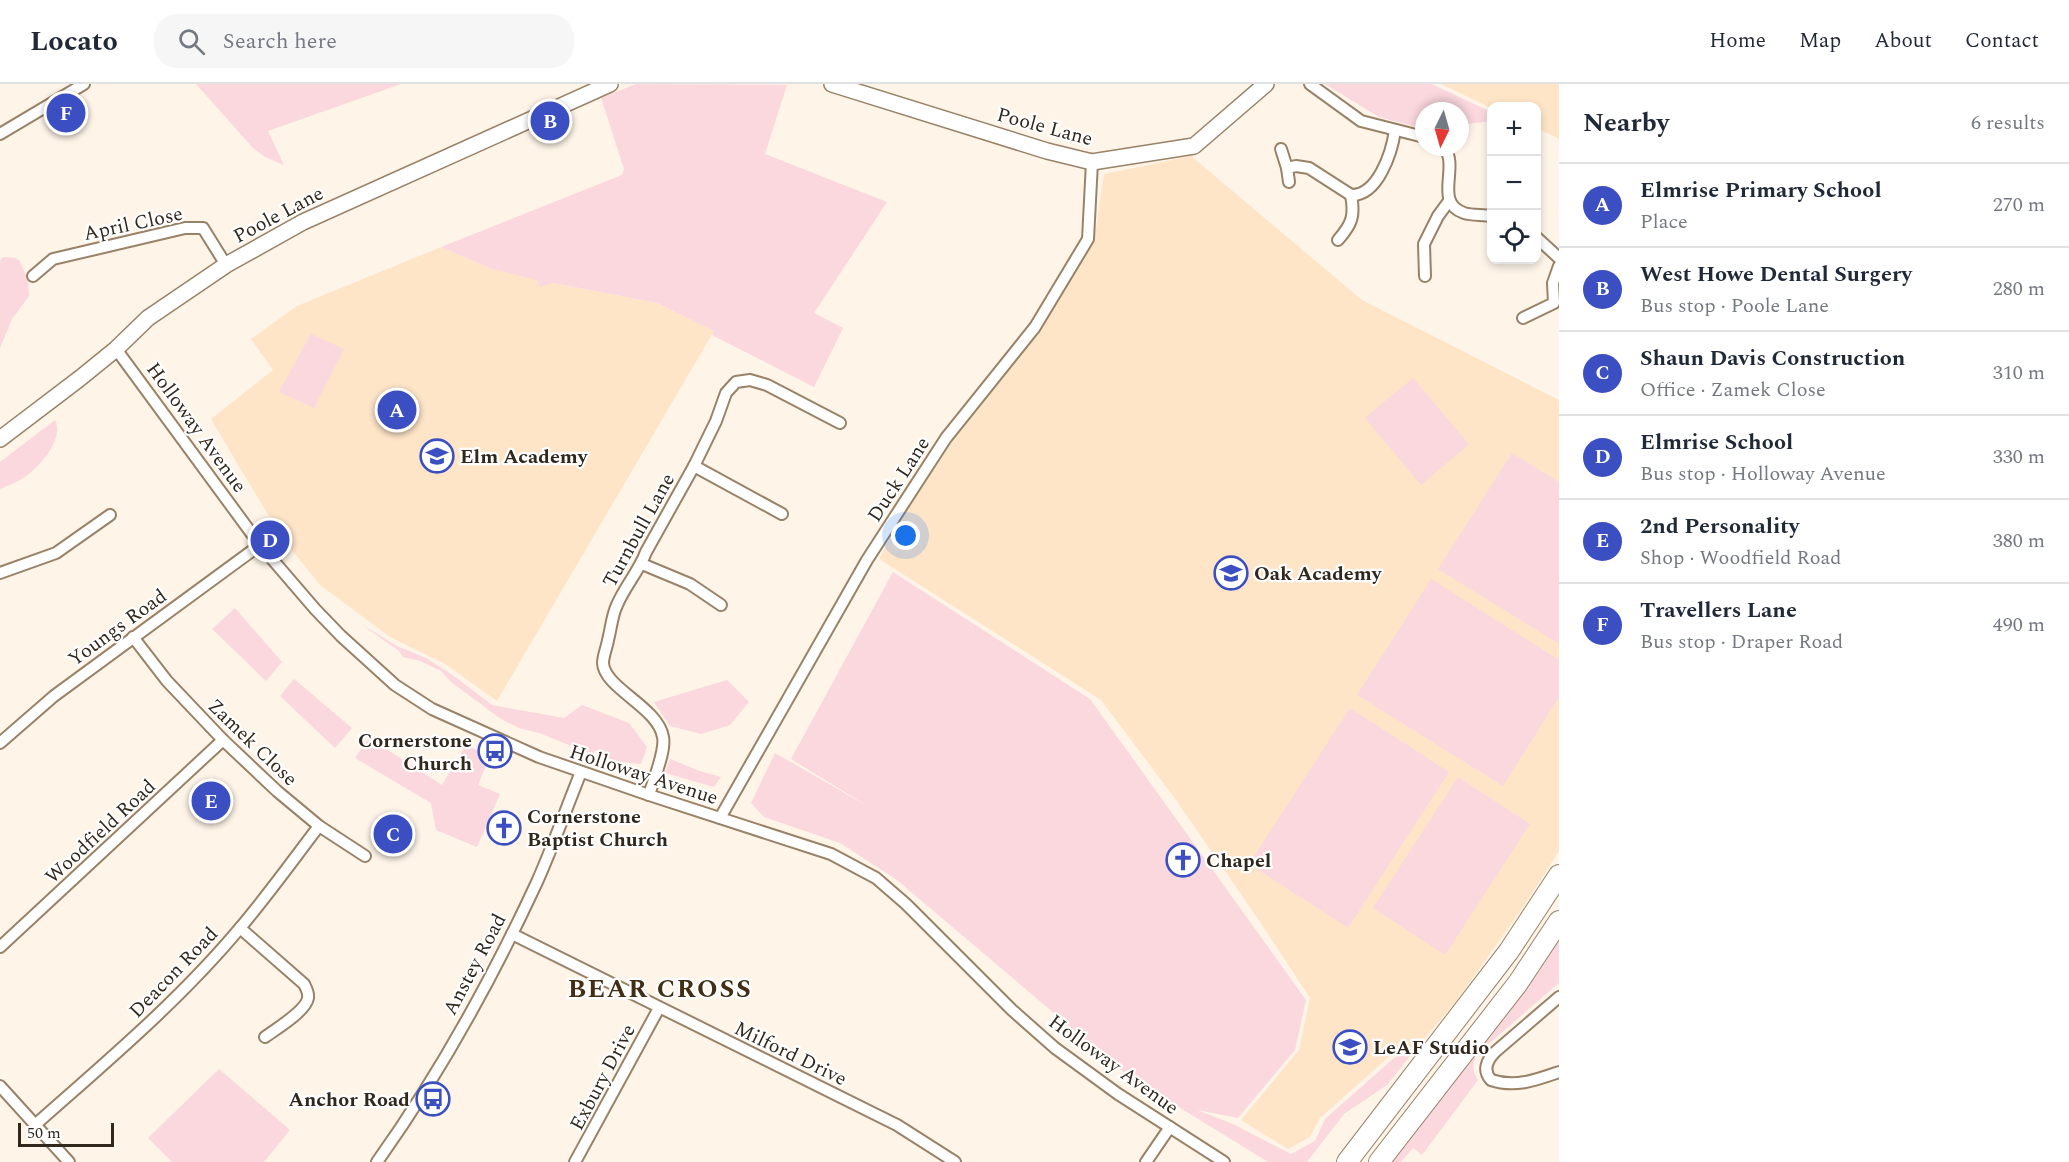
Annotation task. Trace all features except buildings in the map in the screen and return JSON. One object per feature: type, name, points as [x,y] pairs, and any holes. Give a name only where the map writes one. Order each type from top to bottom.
[{"type":"highway","points":[[1347,1162],[1509,951],[1559,875]]},
{"type":"highway","points":[[1379,1162],[1518,983],[1559,921]]},
{"type":"street","points":[[0,134],[84,84]]},
{"type":"street","name":"Poole Lane","points":[[0,439],[116,349],[148,318],[226,266],[303,222],[610,84]]},
{"type":"street","name":"Poole Lane","points":[[832,84],[1047,151],[1092,162],[1194,146],[1266,84]]},
{"type":"street","points":[[1310,84],[1361,121],[1415,135]]},
{"type":"street","points":[[1287,168],[1296,166],[1309,168],[1351,195],[1364,192],[1374,183],[1387,162],[1395,130]]},
{"type":"street","points":[[1281,149],[1289,182]]},
{"type":"street","points":[[1449,156],[1449,201],[1460,212],[1487,215]]},
{"type":"street","name":"Duck Lane","points":[[720,818],[867,560],[946,438],[1035,327],[1088,239],[1092,162]]},
{"type":"street","points":[[1338,240],[1351,223],[1351,195]]},
{"type":"street","points":[[1425,276],[1424,244],[1438,216],[1449,201]]},
{"type":"street","name":"April Close","points":[[33,276],[52,259],[185,228],[203,228],[226,266]]},
{"type":"street","points":[[1541,242],[1559,258]]},
{"type":"street","points":[[1523,318],[1554,303],[1553,283],[1559,266]]},
{"type":"street","name":"Holloway Avenue","points":[[116,349],[260,545],[341,636],[396,685],[432,709],[530,754],[649,795],[785,837],[831,854],[876,878],[906,904],[1004,1002],[1055,1048],[1112,1089],[1224,1162]]},
{"type":"street","name":"Turnbull Lane","points":[[649,795],[661,755],[663,737],[653,716],[606,673],[603,663],[616,607],[632,576],[642,564],[646,552],[694,466],[716,421],[726,393],[736,382],[750,380],[767,386],[840,423]]},
{"type":"street","points":[[694,466],[782,514]]},
{"type":"street","points":[[0,573],[56,553],[110,515]]},
{"type":"street","name":"Youngs Road","points":[[0,743],[54,696],[260,545]]},
{"type":"street","points":[[642,564],[690,584],[721,605]]},
{"type":"street","name":"Zamek Close","points":[[133,637],[167,681],[223,740],[277,791],[319,826],[365,856]]},
{"type":"street","name":"Woodfield Road","points":[[0,947],[223,740]]},
{"type":"street","name":"Anstey Road","points":[[377,1162],[430,1082],[512,934],[537,880],[581,772]]},
{"type":"street","name":"Deacon Road","points":[[35,1125],[140,1032],[240,928],[319,826]]},
{"type":"street","points":[[240,928],[304,984],[308,992],[308,999],[304,1006],[266,1037]]},
{"type":"street","name":"Milford Drive","points":[[512,934],[886,1119],[914,1135],[949,1160]]},
{"type":"street","points":[[1559,997],[1487,1060],[1486,1070],[1491,1080],[1503,1084],[1531,1082],[1559,1072]]},
{"type":"street","name":"Exbury Drive","points":[[575,1162],[659,1008]]},
{"type":"street","points":[[0,1086],[69,1162]]},
{"type":"street","points":[[1146,1162],[1170,1127]]},
{"type":"shaded area","points":[[196,84],[401,84],[268,131],[284,165],[265,157],[253,148]]},
{"type":"shaded area","points":[[636,84],[787,85],[765,154],[887,202],[814,313],[843,328],[814,387],[712,335],[714,331],[657,303],[553,283],[540,287],[537,280],[489,268],[441,247],[622,175],[624,169],[601,98]]},
{"type":"shaded area","points":[[1325,84],[1432,84],[1487,110],[1487,122],[1469,124],[1469,102],[1415,102],[1415,127],[1379,117]]},
{"type":"shaded area","points":[[1441,84],[1559,84],[1559,139],[1541,130],[1541,102],[1487,102],[1487,106]]},
{"type":"shaded area","name":"Oak Academy","points":[[1191,156],[1362,300],[1559,400],[1559,851],[1524,906],[1457,1000],[1417,1048],[1400,1047],[1320,1118],[1310,1137],[1288,1149],[1241,1120],[1299,1050],[1310,998],[1176,800],[1101,700],[879,559],[897,526],[954,439],[1028,345],[1094,242],[1104,174]]},
{"type":"shaded area","name":"Elm Academy","points":[[441,247],[489,268],[657,303],[714,331],[497,701],[445,664],[390,637],[320,585],[280,535],[211,419],[273,370],[251,339],[297,306]]},
{"type":"shaded area","points":[[3,257],[16,258],[20,261],[28,281],[29,296],[12,319],[0,348],[0,261]]},
{"type":"shaded area","points":[[311,334],[344,349],[314,408],[279,392]]},
{"type":"shaded area","points":[[1413,378],[1469,444],[1421,485],[1365,418]]},
{"type":"shaded area","points":[[55,420],[56,436],[42,461],[22,479],[0,489],[0,462]]},
{"type":"shaded area","points":[[1512,453],[1559,482],[1559,644],[1438,569]]},
{"type":"shaded area","points":[[893,572],[1090,699],[1306,1000],[1295,1050],[1238,1118],[1197,1110],[1233,1124],[1291,1154],[1315,1141],[1325,1119],[1402,1051],[1410,1056],[1387,1085],[1344,1114],[1307,1162],[1268,1162],[1127,1075],[897,880],[840,843],[764,817],[751,803],[775,753],[869,807],[791,759]]},
{"type":"shaded area","points":[[1431,579],[1559,660],[1559,697],[1503,786],[1357,695]]},
{"type":"shaded area","points":[[235,608],[282,662],[266,681],[212,629]]},
{"type":"shaded area","points":[[361,624],[397,646],[426,658],[492,705],[564,718],[582,705],[629,723],[647,747],[641,764],[611,759],[595,750],[594,755],[539,733],[519,728],[501,719],[451,682],[441,671],[420,661],[403,657],[399,651]]},
{"type":"shaded area","points":[[294,679],[352,728],[335,748],[280,696]]},
{"type":"shaded area","points":[[727,680],[749,702],[730,725],[701,734],[670,726],[654,702]]},
{"type":"shaded area","points":[[1350,708],[1449,772],[1348,928],[1249,864]]},
{"type":"shaded area","points":[[369,738],[442,785],[466,745],[490,756],[478,785],[500,794],[477,847],[436,830],[431,803],[355,758]]},
{"type":"shaded area","points":[[670,759],[721,777],[714,787],[665,773]]},
{"type":"shaded area","points":[[1458,777],[1530,824],[1445,955],[1373,908]]},
{"type":"shaded area","points":[[1559,940],[1559,983],[1477,1054],[1473,1067],[1478,1080],[1422,1155],[1413,1148],[1401,1162],[1390,1162]]},
{"type":"shaded area","points":[[219,1069],[290,1130],[264,1162],[172,1162],[148,1138]]},
{"type":"place","name":"Travellers Lane","points":[[66,113]]},
{"type":"place","name":"West Howe Dental Surgery","points":[[550,121]]},
{"type":"place","name":"Elmrise Primary School","points":[[397,410]]},
{"type":"place","name":"Elm Academy","points":[[437,456]]},
{"type":"place","name":"Elmrise School","points":[[270,540]]},
{"type":"place","name":"Oak Academy","points":[[1231,573]]},
{"type":"place","name":"Cornerstone Church","points":[[495,751]]},
{"type":"place","name":"2nd Personality","points":[[211,801]]},
{"type":"place","name":"Cornerstone Baptist Church","points":[[504,828]]},
{"type":"place","name":"Shaun Davis Construction","points":[[393,834]]},
{"type":"place","name":"Chapel","points":[[1183,860]]},
{"type":"place","name":"LeAF Studio","points":[[1350,1047]]},
{"type":"place","name":"Anchor Road","points":[[433,1099]]},
{"type":"district","name":"BEAR CROSS","points":[[660,988]]}]
